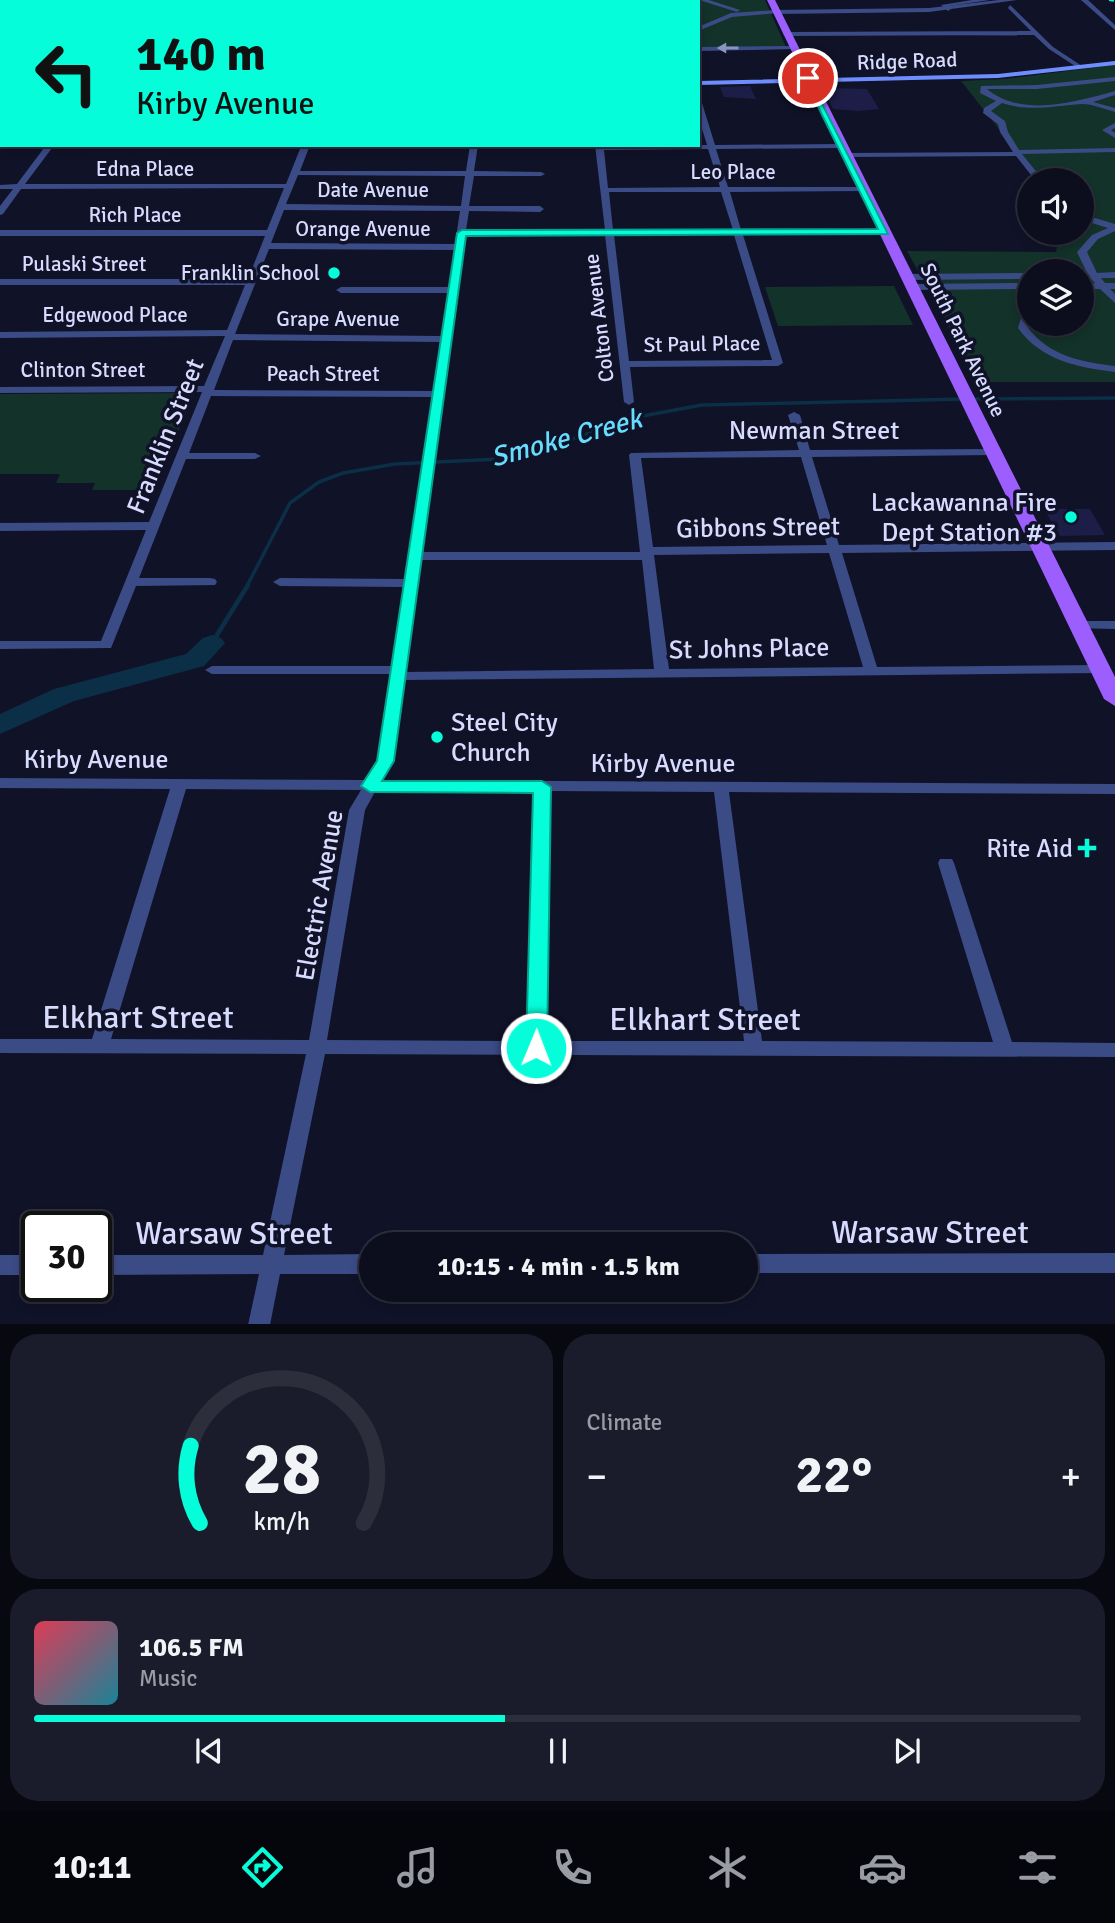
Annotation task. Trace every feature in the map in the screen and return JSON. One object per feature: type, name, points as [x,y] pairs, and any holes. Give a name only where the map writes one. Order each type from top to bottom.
[{"type":"main road","name":"South Park Avenue","points":[[771,0],[792,48],[1115,699]]},
{"type":"main road","name":"Ridge Road","points":[[700,83],[998,76],[1115,63]]},
{"type":"street","points":[[702,0],[720,12],[719,18]]},
{"type":"street","points":[[948,9],[944,5],[987,0]]},
{"type":"street","points":[[1084,0],[1115,28]]},
{"type":"street","points":[[700,28],[719,18],[776,12],[948,9],[1012,3],[1034,33],[1080,67]]},
{"type":"street","points":[[713,6],[776,12]]},
{"type":"street","points":[[786,34],[1034,33]]},
{"type":"street","points":[[700,48],[792,48]]},
{"type":"street","points":[[1115,79],[1037,87],[983,87],[983,91],[999,102],[1042,107],[1086,102],[1115,93]]},
{"type":"street","points":[[999,102],[987,110],[987,113],[1002,123],[1004,132],[1029,168]]},
{"type":"street","points":[[1086,102],[1115,110]]},
{"type":"street","points":[[700,108],[739,232]]},
{"type":"street","points":[[1115,125],[1105,130],[1115,136]]},
{"type":"street","points":[[0,212],[50,147]]},
{"type":"street","name":"Franklin Street","points":[[0,645],[106,645],[305,147]]},
{"type":"street","name":"Electric Avenue","points":[[259,1324],[317,1047],[357,810],[385,761],[474,147]]},
{"type":"street","points":[[599,147],[1017,153],[1115,150]]},
{"type":"street","name":"Colton Avenue","points":[[599,147],[629,402]]},
{"type":"street","points":[[295,173],[541,174]]},
{"type":"street","name":"Edna Place","points":[[0,187],[289,186]]},
{"type":"street","name":"Leo Place","points":[[604,190],[862,189]]},
{"type":"street","name":"Date Avenue","points":[[281,207],[540,209]]},
{"type":"street","points":[[1094,221],[1115,228]]},
{"type":"street","points":[[1085,259],[1082,253],[1095,237],[1115,228]]},
{"type":"street","name":"St Paul Place","points":[[625,364],[778,363],[739,232]]},
{"type":"street","points":[[462,233],[884,232]]},
{"type":"street","name":"Rich Place","points":[[0,233],[271,233]]},
{"type":"street","name":"Orange Avenue","points":[[265,246],[460,247]]},
{"type":"street","points":[[1094,275],[1115,275]]},
{"type":"street","points":[[910,282],[1017,276]]},
{"type":"street","points":[[1094,276],[1115,300]]},
{"type":"street","name":"Pulaski Street","points":[[0,282],[251,282]]},
{"type":"street","points":[[910,282],[1017,288]]},
{"type":"street","points":[[1094,286],[1115,286]]},
{"type":"street","points":[[341,290],[454,290]]},
{"type":"street","name":"Edgewood Place","points":[[0,335],[230,335]]},
{"type":"street","name":"Grape Avenue","points":[[230,335],[447,339]]},
{"type":"street","points":[[1028,336],[1049,354],[1070,362],[1115,369]]},
{"type":"street","name":"Clinton Street","points":[[0,390],[208,391]]},
{"type":"street","name":"Peach Street","points":[[208,391],[438,394]]},
{"type":"street","points":[[794,415],[871,671]]},
{"type":"street","name":"Newman Street","points":[[646,554],[635,454],[992,452]]},
{"type":"street","points":[[182,456],[255,456]]},
{"type":"street","points":[[0,527],[154,526]]},
{"type":"street","name":"Gibbons Street","points":[[415,556],[1115,546]]},
{"type":"street","points":[[646,554],[662,673]]},
{"type":"street","points":[[132,582],[210,582]]},
{"type":"street","points":[[279,582],[411,583]]},
{"type":"street","points":[[1078,625],[1115,625]]},
{"type":"street","name":"St Johns Place","points":[[212,670],[662,673],[1100,669]]},
{"type":"street","name":"Kirby Avenue","points":[[0,783],[1115,789]]},
{"type":"street","points":[[99,1047],[179,785]]},
{"type":"street","points":[[536,1048],[542,787]]},
{"type":"street","points":[[721,788],[754,1049]]},
{"type":"street","points":[[946,863],[1005,1050]]},
{"type":"street","name":"Elkhart Street","points":[[0,1046],[1115,1050]]},
{"type":"street","name":"Warsaw Street","points":[[758,1264],[1115,1263]]},
{"type":"street","name":"Warsaw Street","points":[[112,1265],[359,1264]]},
{"type":"street","points":[[0,1265],[21,1265]]},
{"type":"green space","points":[[700,0],[765,0],[786,47],[700,47]]},
{"type":"green space","points":[[1115,65],[1115,382],[979,382],[907,251],[1056,252],[1057,245],[1094,245],[1094,168],[1030,168],[961,81],[1004,79]]},
{"type":"green space","points":[[894,286],[913,325],[778,326],[765,287]]},
{"type":"green space","points":[[194,393],[155,490],[92,490],[95,483],[56,483],[60,474],[0,474],[0,394]]},
{"type":"building","points":[[750,86],[756,99],[724,97],[720,87]]},
{"type":"building","points":[[822,88],[867,89],[879,109],[833,109]]},
{"type":"building","name":"Lackawanna Fire Dept Station #3","points":[[1044,509],[1090,509],[1105,535],[1060,536]]},
{"type":"waterway","name":"Smoke Creek","points":[[972,399],[1115,398]]},
{"type":"waterway","name":"Smoke Creek","points":[[247,586],[290,503],[319,482],[343,473],[395,464],[500,459],[540,450],[637,417],[702,405],[964,399]]},
{"type":"waterway","name":"Smoke Creek","points":[[212,643],[248,585]]},
{"type":"waterway","name":"Smoke Creek","points":[[0,725],[64,695],[195,660],[212,643]]},
{"type":"railway","points":[[1109,0],[1115,1]]},
{"type":"place","name":"Franklin School","points":[[334,273]]},
{"type":"place","name":"Lackawanna Fire Dept Station #3","points":[[1071,517]]},
{"type":"place","name":"Steel City Church","points":[[437,737]]},
{"type":"place","name":"Rite Aid","points":[[1087,848]]},
{"type":"route","points":[[536,1048],[542,787],[370,786],[385,761],[462,233],[884,232],[808,78]]}]
